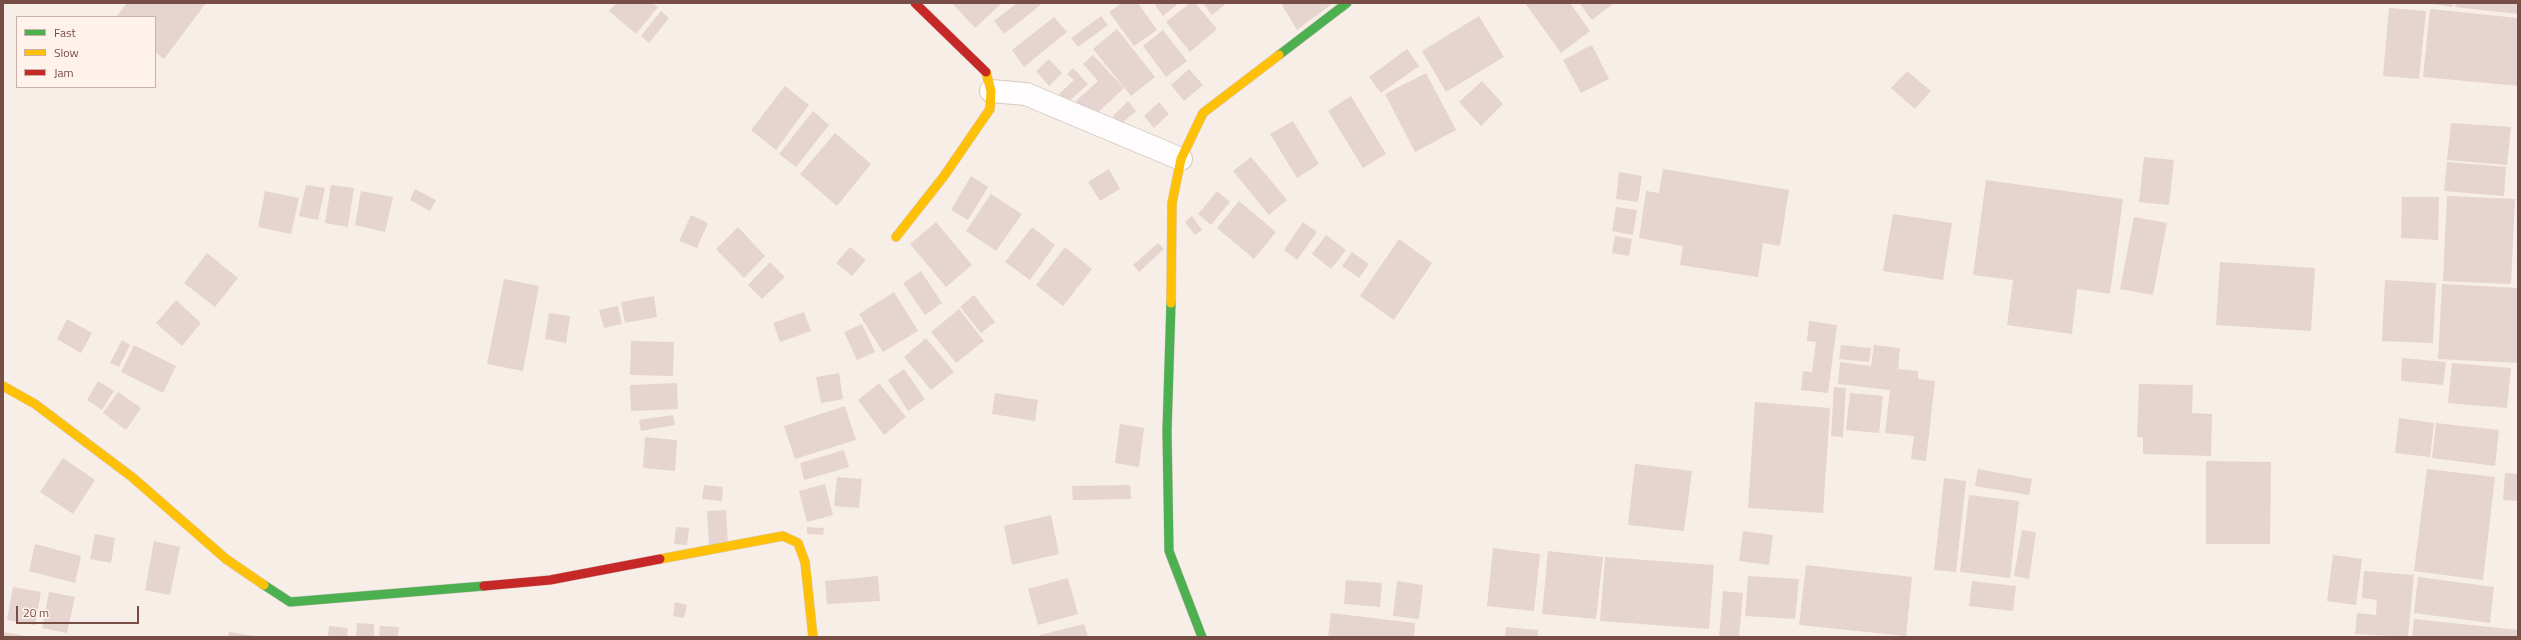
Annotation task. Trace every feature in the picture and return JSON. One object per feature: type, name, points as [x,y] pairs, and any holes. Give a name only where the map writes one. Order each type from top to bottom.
[{"type":"street","points":[[896,237],[944,176],[990,109],[991,91],[985,69],[915,3]]},
{"type":"street","points":[[1202,637],[1169,551],[1167,432],[1170,372],[1172,203],[1181,159],[1203,113],[1347,3]]},
{"type":"street","points":[[991,91],[1026,94],[1181,159]]},
{"type":"street","points":[[3,386],[35,404],[126,472],[226,559],[290,602],[550,580],[783,536],[798,543],[805,562],[813,637]]},
{"type":"building","points":[[127,3],[206,3],[164,59],[156,53],[156,16],[117,16]]},
{"type":"building","points":[[616,3],[652,3],[658,7],[636,34],[609,11]]},
{"type":"building","points":[[952,3],[1002,3],[975,28]]},
{"type":"building","points":[[1017,3],[1043,3],[1004,34],[994,21]]},
{"type":"building","points":[[1122,3],[1138,3],[1157,30],[1134,46],[1109,12]]},
{"type":"building","points":[[1157,3],[1179,3],[1163,16],[1155,5]]},
{"type":"building","points":[[1190,3],[1195,3],[1217,29],[1190,52],[1166,22]]},
{"type":"building","points":[[1203,3],[1227,3],[1212,15]]},
{"type":"building","points":[[1281,3],[1333,3],[1297,30]]},
{"type":"building","points":[[1525,3],[1570,3],[1590,31],[1561,53]]},
{"type":"building","points":[[1579,3],[1614,3],[1592,20]]},
{"type":"building","points":[[2427,3],[2453,3],[2452,7]]},
{"type":"building","points":[[2456,3],[2518,3],[2518,14],[2455,7]]},
{"type":"building","points":[[2389,8],[2426,11],[2419,79],[2383,76]]},
{"type":"building","points":[[2430,9],[2518,18],[2518,86],[2423,77]]},
{"type":"building","points":[[661,11],[669,18],[649,43],[641,36]]},
{"type":"building","points":[[1101,16],[1108,25],[1078,47],[1071,38]]},
{"type":"building","points":[[1479,16],[1504,57],[1446,92],[1422,51]]},
{"type":"building","points":[[1054,17],[1067,32],[1024,67],[1012,50]]},
{"type":"building","points":[[1117,29],[1155,77],[1131,96],[1093,49]]},
{"type":"building","points":[[1163,30],[1187,61],[1166,77],[1143,46]]},
{"type":"building","points":[[1592,45],[1609,79],[1581,93],[1563,60]]},
{"type":"building","points":[[1407,49],[1419,66],[1381,93],[1369,77]]},
{"type":"building","points":[[1093,55],[1124,88],[1092,118],[1076,101],[1098,81],[1083,64]]},
{"type":"building","points":[[1049,59],[1062,73],[1049,86],[1036,71]]},
{"type":"building","points":[[1073,68],[1088,84],[1067,103],[1059,94],[1074,80],[1067,74]]},
{"type":"building","points":[[1189,69],[1203,85],[1184,101],[1171,85]]},
{"type":"building","points":[[1907,71],[1931,91],[1915,109],[1891,88]]},
{"type":"building","points":[[1426,73],[1456,130],[1415,152],[1385,94]]},
{"type":"building","points":[[1482,81],[1503,104],[1481,126],[1459,102]]},
{"type":"building","points":[[785,86],[809,105],[776,150],[751,130]]},
{"type":"building","points":[[1351,96],[1386,154],[1363,168],[1328,111]]},
{"type":"building","points":[[1128,101],[1136,111],[1121,124],[1113,116]]},
{"type":"building","points":[[1159,102],[1169,114],[1154,128],[1144,116]]},
{"type":"building","points":[[813,111],[829,125],[796,167],[779,154]]},
{"type":"building","points":[[1293,121],[1319,164],[1297,178],[1270,134]]},
{"type":"building","points":[[2451,123],[2511,127],[2507,165],[2447,160]]},
{"type":"building","points":[[835,133],[871,164],[837,206],[800,174]]},
{"type":"building","points":[[1251,157],[1287,200],[1269,215],[1233,171]]},
{"type":"building","points":[[2144,157],[2174,160],[2169,205],[2139,202]]},
{"type":"building","points":[[2447,162],[2506,167],[2504,196],[2444,191]]},
{"type":"building","points":[[1109,169],[1120,189],[1100,201],[1088,182]]},
{"type":"building","points":[[1663,169],[1789,190],[1780,246],[1763,243],[1758,277],[1680,265],[1683,246],[1639,238],[1646,191],[1659,193]]},
{"type":"building","points":[[1619,172],[1642,176],[1638,202],[1616,199]]},
{"type":"building","points":[[971,176],[988,187],[968,220],[951,210]]},
{"type":"building","points":[[1986,180],[2123,199],[2110,294],[2077,289],[2072,334],[2007,325],[2013,280],[1973,275]]},
{"type":"building","points":[[306,185],[325,188],[318,220],[299,216]]},
{"type":"building","points":[[331,185],[354,188],[348,227],[325,223]]},
{"type":"building","points":[[415,189],[436,200],[430,211],[410,200]]},
{"type":"building","points":[[265,191],[299,198],[291,234],[258,227]]},
{"type":"building","points":[[361,191],[393,197],[385,232],[355,225]]},
{"type":"building","points":[[1217,191],[1230,202],[1211,225],[1198,214]]},
{"type":"building","points":[[991,194],[1022,214],[996,251],[966,231]]},
{"type":"building","points":[[2447,196],[2515,199],[2511,284],[2443,281]]},
{"type":"building","points":[[2402,197],[2439,197],[2438,240],[2401,238]]},
{"type":"building","points":[[1239,201],[1276,232],[1254,259],[1217,228]]},
{"type":"building","points":[[1616,207],[1637,210],[1633,235],[1612,231]]},
{"type":"building","points":[[1893,214],[1952,223],[1943,280],[1883,271]]},
{"type":"building","points":[[691,215],[708,223],[697,248],[679,241]]},
{"type":"building","points":[[1192,216],[1202,230],[1195,235],[1185,222]]},
{"type":"building","points":[[2134,217],[2167,223],[2153,295],[2120,289]]},
{"type":"building","points":[[936,222],[972,265],[946,287],[910,244]]},
{"type":"building","points":[[1303,222],[1317,232],[1297,260],[1284,250]]},
{"type":"building","points":[[738,227],[765,256],[744,278],[716,249]]},
{"type":"building","points":[[1032,227],[1055,245],[1030,280],[1005,262]]},
{"type":"building","points":[[1326,235],[1346,250],[1331,269],[1312,254]]},
{"type":"building","points":[[1615,236],[1632,239],[1629,256],[1612,253]]},
{"type":"building","points":[[1399,239],[1432,263],[1394,320],[1360,296]]},
{"type":"building","points":[[1158,243],[1164,249],[1139,272],[1133,265]]},
{"type":"building","points":[[850,247],[866,260],[852,276],[836,263]]},
{"type":"building","points":[[1065,247],[1092,269],[1063,306],[1036,285]]},
{"type":"building","points":[[1352,252],[1369,264],[1359,278],[1342,266]]},
{"type":"building","points":[[207,253],[238,278],[215,307],[184,283]]},
{"type":"building","points":[[770,262],[785,277],[762,299],[748,285]]},
{"type":"building","points":[[2220,262],[2315,268],[2311,331],[2216,325]]},
{"type":"building","points":[[921,271],[942,303],[925,315],[903,283]]},
{"type":"building","points":[[504,279],[539,286],[523,371],[487,364]]},
{"type":"building","points":[[2385,280],[2436,283],[2433,343],[2382,341]]},
{"type":"building","points":[[2442,284],[2518,288],[2518,363],[2438,359]]},
{"type":"building","points":[[894,292],[918,331],[883,352],[859,314]]},
{"type":"building","points":[[974,295],[995,322],[981,333],[960,307]]},
{"type":"building","points":[[654,296],[657,317],[625,323],[621,302]]},
{"type":"building","points":[[176,300],[201,323],[182,346],[156,323]]},
{"type":"building","points":[[618,306],[622,324],[604,328],[599,310]]},
{"type":"building","points":[[959,309],[984,341],[956,363],[931,332]]},
{"type":"building","points":[[804,312],[811,331],[780,342],[773,323]]},
{"type":"building","points":[[549,313],[570,316],[566,343],[545,339]]},
{"type":"building","points":[[67,319],[92,333],[81,353],[57,339]]},
{"type":"building","points":[[1809,321],[1837,325],[1828,393],[1801,390],[1803,371],[1812,372],[1816,342],[1807,341]]},
{"type":"building","points":[[862,324],[875,352],[857,360],[844,332]]},
{"type":"building","points":[[926,338],[954,372],[931,390],[904,357]]},
{"type":"building","points":[[122,340],[130,345],[119,367],[110,363]]},
{"type":"building","points":[[631,341],[674,342],[673,376],[630,375]]},
{"type":"building","points":[[134,345],[176,366],[163,393],[121,372]]},
{"type":"building","points":[[1841,345],[1871,348],[1869,362],[1839,359]]},
{"type":"building","points":[[1874,345],[1900,348],[1898,369],[1918,371],[1918,379],[1935,381],[1926,461],[1911,459],[1914,436],[1885,433],[1890,390],[1838,384],[1840,362],[1871,366]]},
{"type":"building","points":[[2402,358],[2446,362],[2443,385],[2401,381]]},
{"type":"building","points":[[2452,363],[2511,368],[2507,408],[2448,403]]},
{"type":"building","points":[[904,369],[925,399],[908,411],[888,380]]},
{"type":"building","points":[[839,373],[843,399],[821,403],[816,377]]},
{"type":"building","points":[[98,381],[114,391],[102,410],[87,400]]},
{"type":"building","points":[[677,383],[678,409],[631,411],[630,385]]},
{"type":"building","points":[[879,383],[906,417],[884,435],[858,400]]},
{"type":"building","points":[[2139,384],[2193,385],[2192,413],[2212,414],[2211,456],[2143,454],[2143,438],[2137,437]]},
{"type":"building","points":[[1834,387],[1846,388],[1843,437],[1831,436]]},
{"type":"building","points":[[118,392],[141,408],[126,430],[103,413]]},
{"type":"building","points":[[995,393],[1038,400],[1035,421],[992,414]]},
{"type":"building","points":[[1850,393],[1883,396],[1879,433],[1846,430]]},
{"type":"building","points":[[1755,402],[1830,408],[1823,513],[1748,508]]},
{"type":"building","points":[[845,406],[856,440],[795,459],[784,426]]},
{"type":"building","points":[[673,415],[675,425],[641,431],[639,420]]},
{"type":"building","points":[[2399,418],[2434,423],[2430,457],[2395,453]]},
{"type":"building","points":[[2436,423],[2499,430],[2495,466],[2432,458]]},
{"type":"building","points":[[1120,424],[1144,428],[1139,467],[1115,463]]},
{"type":"building","points":[[645,437],[677,440],[675,471],[643,468]]},
{"type":"building","points":[[844,450],[849,467],[804,480],[800,463]]},
{"type":"building","points":[[63,458],[95,480],[73,514],[40,492]]},
{"type":"building","points":[[2206,461],[2271,462],[2270,544],[2206,544]]},
{"type":"building","points":[[1635,464],[1692,471],[1684,531],[1628,525]]},
{"type":"building","points":[[1978,469],[2032,479],[2029,495],[1975,486]]},
{"type":"building","points":[[2427,469],[2495,477],[2483,580],[2414,571]]},
{"type":"building","points":[[2505,473],[2518,474],[2518,501],[2503,500]]},
{"type":"building","points":[[837,477],[862,479],[859,508],[834,506]]},
{"type":"building","points":[[1944,478],[1966,481],[1956,572],[1934,570]]},
{"type":"building","points":[[825,484],[833,515],[807,522],[799,491]]},
{"type":"building","points":[[704,485],[723,487],[722,501],[702,499]]},
{"type":"building","points":[[1130,485],[1131,499],[1073,500],[1072,486]]},
{"type":"building","points":[[1969,495],[2019,501],[2010,578],[1960,572]]},
{"type":"building","points":[[726,510],[728,545],[709,547],[707,511]]},
{"type":"building","points":[[1051,515],[1059,554],[1012,565],[1004,526]]},
{"type":"building","points":[[676,527],[689,528],[687,545],[674,544]]},
{"type":"building","points":[[807,527],[824,528],[823,535],[807,534]]},
{"type":"building","points":[[2022,530],[2036,532],[2029,579],[2014,576]]},
{"type":"building","points":[[1743,531],[1773,535],[1769,565],[1739,561]]},
{"type":"building","points":[[95,534],[115,538],[111,563],[90,559]]},
{"type":"building","points":[[154,541],[180,547],[170,595],[145,590]]},
{"type":"building","points":[[35,544],[81,556],[75,583],[29,571]]},
{"type":"building","points":[[1493,548],[1540,554],[1534,611],[1487,606]]},
{"type":"building","points":[[1548,551],[1603,557],[1596,619],[1542,614]]},
{"type":"building","points":[[2333,555],[2362,559],[2356,605],[2327,601]]},
{"type":"building","points":[[1605,557],[1714,565],[1709,629],[1600,621]]},
{"type":"building","points":[[1806,565],[1912,577],[1906,636],[1799,625]]},
{"type":"building","points":[[2364,571],[2414,575],[2408,637],[2355,634],[2357,613],[2376,615],[2377,600],[2362,598]]},
{"type":"building","points":[[878,576],[880,601],[827,604],[825,581]]},
{"type":"building","points":[[1748,576],[1799,579],[1795,619],[1745,616]]},
{"type":"building","points":[[2418,577],[2494,587],[2490,623],[2414,613]]},
{"type":"building","points":[[1068,578],[1078,614],[1038,625],[1028,589]]},
{"type":"building","points":[[1346,580],[1382,583],[1380,607],[1344,604]]},
{"type":"building","points":[[1397,581],[1423,585],[1419,619],[1393,616]]},
{"type":"building","points":[[1972,581],[2016,586],[2013,611],[1969,606]]},
{"type":"building","points":[[13,587],[41,592],[35,625],[7,620]]},
{"type":"building","points":[[1723,591],[1743,593],[1739,637],[1719,637]]},
{"type":"building","points":[[49,592],[75,597],[67,633],[42,628]]},
{"type":"building","points":[[675,602],[687,605],[684,618],[673,616]]},
{"type":"building","points":[[1331,613],[1415,623],[1414,637],[1328,637]]},
{"type":"building","points":[[2414,619],[2518,630],[2518,637],[2412,637]]},
{"type":"building","points":[[357,623],[374,624],[374,637],[356,637]]},
{"type":"building","points":[[1084,624],[1088,637],[1041,637],[1040,635]]},
{"type":"building","points":[[329,626],[348,628],[347,637],[328,637]]},
{"type":"building","points":[[380,626],[399,627],[398,637],[379,637]]},
{"type":"building","points":[[1506,627],[1538,630],[1538,637],[1505,637]]},
{"type":"building","points":[[3,632],[27,636],[27,637],[3,637]]},
{"type":"building","points":[[229,632],[254,636],[254,637],[228,637]]},
{"type":"traffic: fast","points":[[1279,55],[1347,3]]},
{"type":"traffic: fast","points":[[1171,303],[1167,431],[1169,551],[1202,637]]},
{"type":"traffic: fast","points":[[264,585],[290,602],[484,586]]},
{"type":"traffic: slow","points":[[1171,303],[1172,203],[1181,159],[1203,113],[1279,55]]},
{"type":"traffic: slow","points":[[896,237],[944,176],[990,109],[991,91],[986,72]]},
{"type":"traffic: slow","points":[[3,386],[35,404],[132,477],[226,559],[264,585]]},
{"type":"traffic: slow","points":[[660,559],[783,536],[798,543],[805,562],[813,637]]},
{"type":"traffic: jam","points":[[915,3],[986,72]]},
{"type":"traffic: jam","points":[[484,586],[550,580],[660,559]]}]
